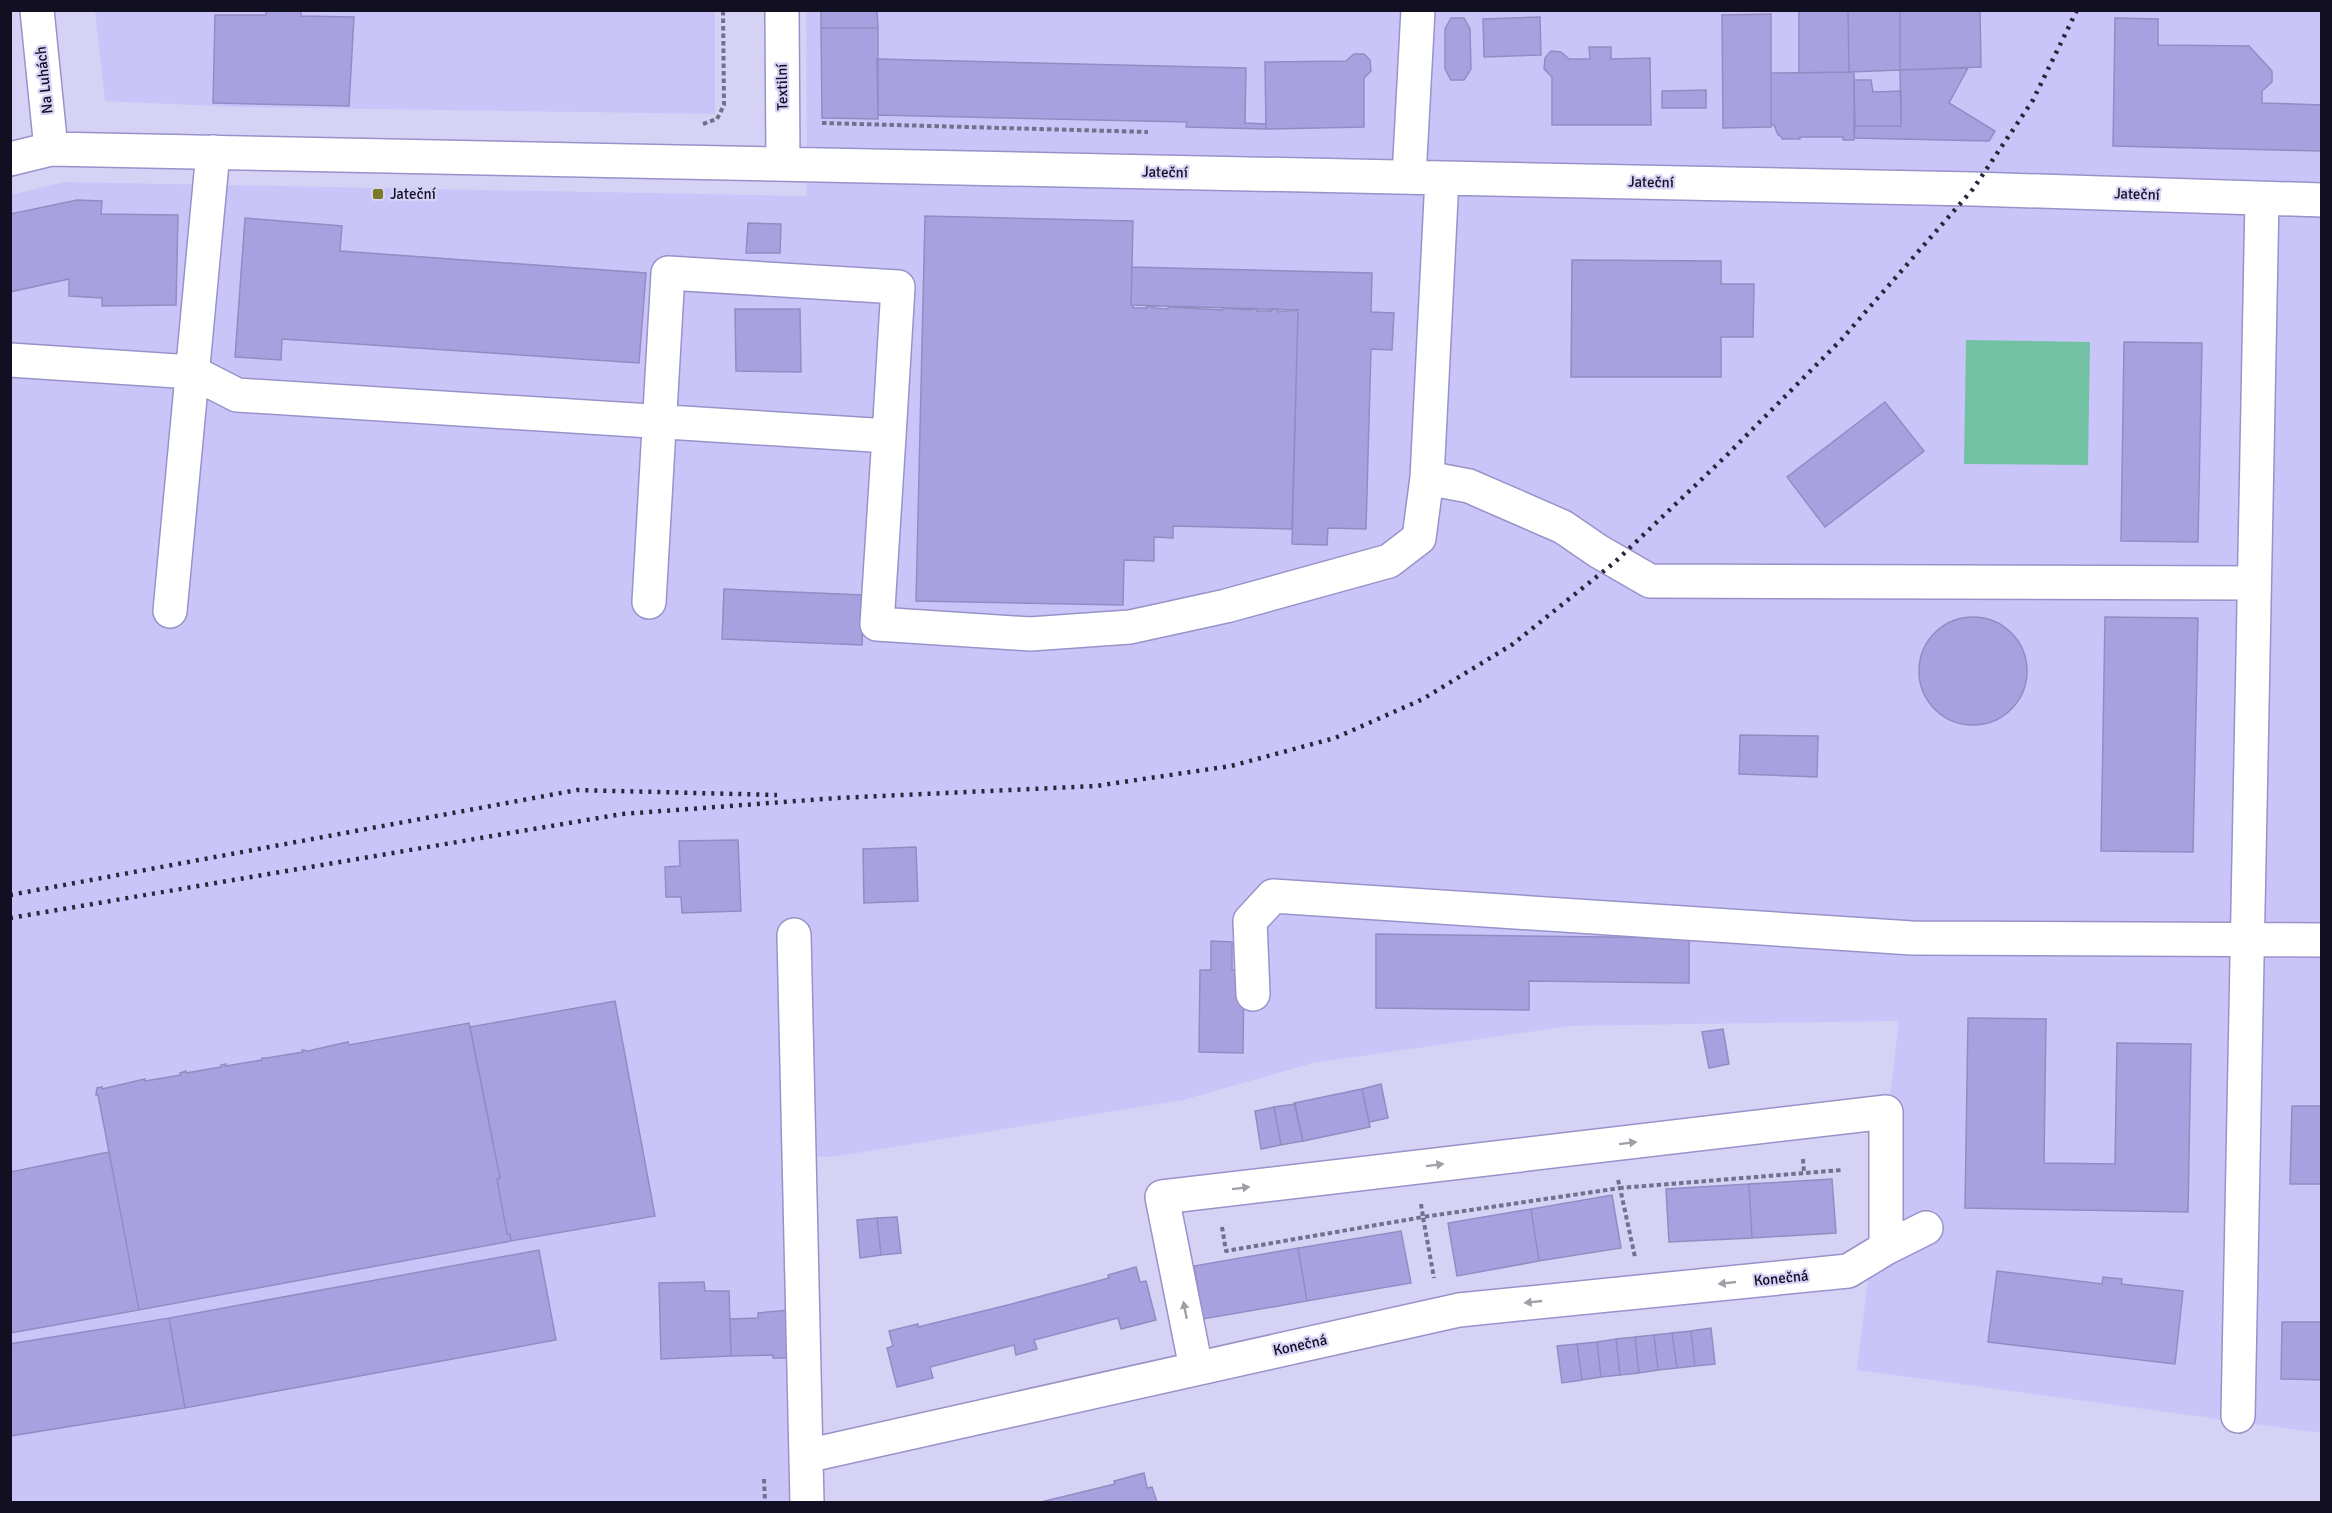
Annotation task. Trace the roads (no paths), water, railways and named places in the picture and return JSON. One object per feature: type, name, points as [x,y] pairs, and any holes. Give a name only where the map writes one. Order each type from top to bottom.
[{"type":"street","name":"Na Luhách","points":[[37,10],[51,149]]},
{"type":"street","name":"Textilní","points":[[782,10],[783,164]]},
{"type":"street","points":[[1409,177],[1418,10]]},
{"type":"street","name":"Jateční","points":[[10,159],[51,149],[1973,189],[2322,200]]},
{"type":"street","points":[[170,610],[213,152]]},
{"type":"street","points":[[649,602],[668,273],[898,286],[878,624],[1030,634],[1130,627],[1226,606],[1389,561],[1419,538],[1427,478],[1442,178]]},
{"type":"street","points":[[2238,1416],[2262,199]]},
{"type":"street","points":[[10,360],[192,372],[237,395],[889,436]]},
{"type":"street","points":[[1427,478],[1469,486],[1563,527],[1598,551],[1650,581],[2254,583]]},
{"type":"street","points":[[1253,994],[1250,921],[1273,896],[1912,938],[2322,940]]},
{"type":"street","points":[[794,935],[807,1503]]},
{"type":"street","points":[[1203,1366],[1162,1197],[1886,1113],[1886,1248],[1926,1228]]},
{"type":"street","name":"Konečná","points":[[806,1456],[1459,1310],[1848,1271],[1886,1248]]},
{"type":"railway","points":[[10,918],[622,814],[837,798],[1096,786],[1231,766],[1335,738],[1423,699],[1513,644],[1615,562],[1725,457],[1841,340],[1973,189],[2033,100],[2077,10]]},
{"type":"railway","points":[[10,895],[577,790],[777,795]]},
{"type":"place","name":"Jateční","points":[[378,194]]}]
